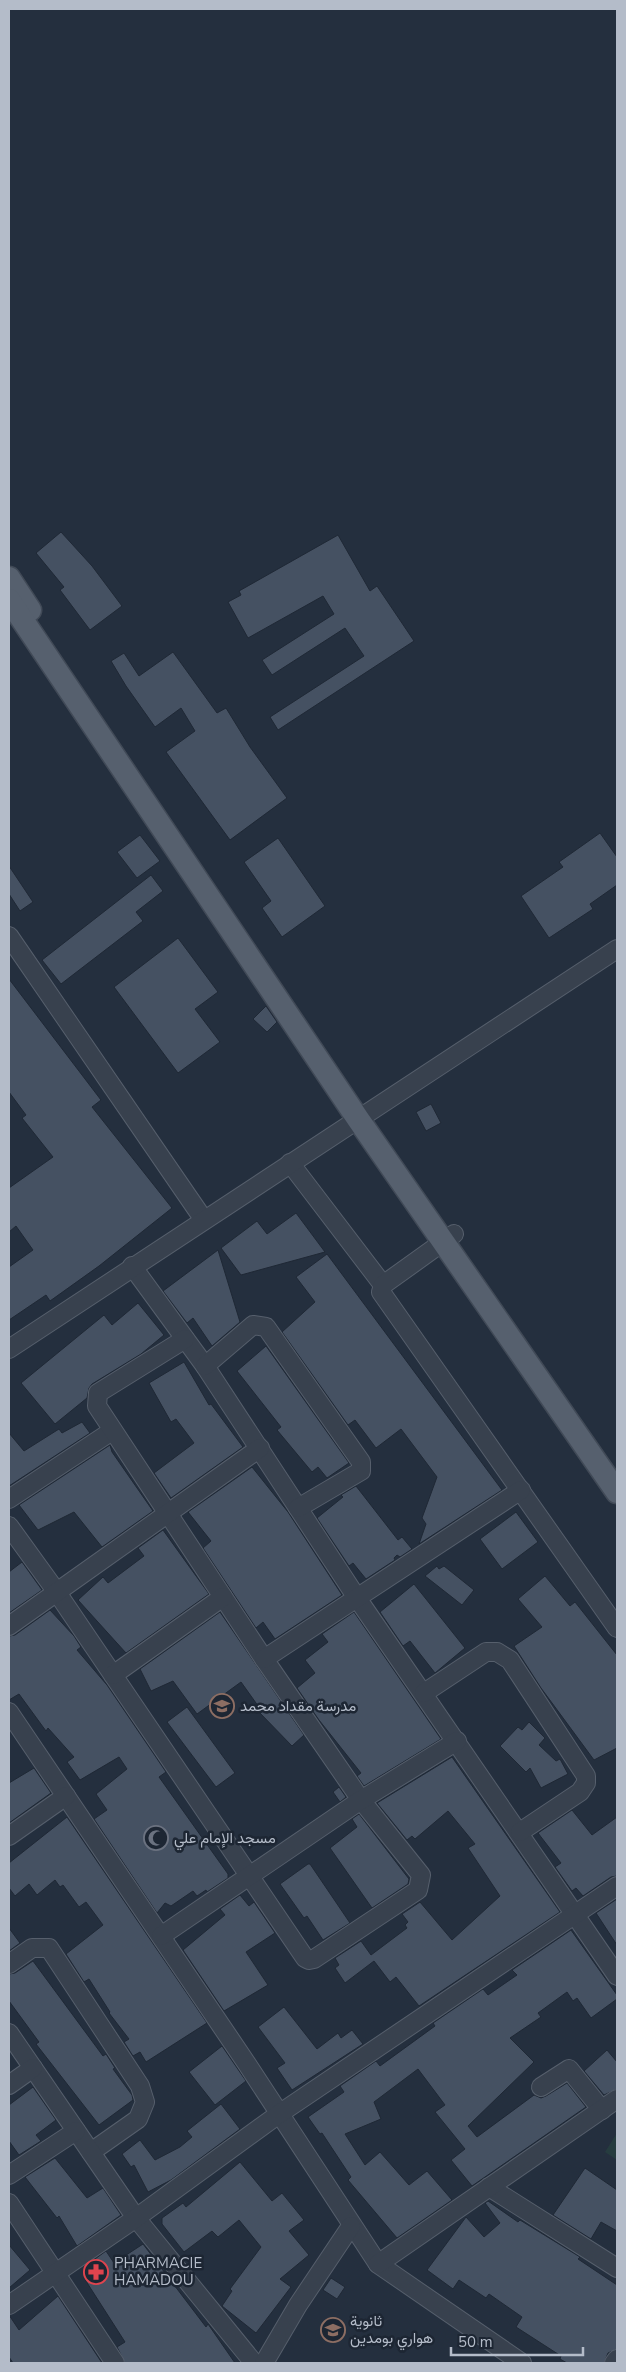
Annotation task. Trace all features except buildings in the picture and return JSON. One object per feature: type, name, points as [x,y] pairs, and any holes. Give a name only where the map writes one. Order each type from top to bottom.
[{"type":"main road","points":[[9,578],[364,1115]]},
{"type":"main road","points":[[9,600],[448,1238],[617,1492]]},
{"type":"main road","points":[[448,1238],[617,1470]]},
{"type":"street","points":[[11,944],[204,1220]]},
{"type":"street","points":[[9,1349],[132,1266],[617,950]]},
{"type":"street","points":[[290,1164],[382,1284],[381,1292],[617,1628]]},
{"type":"street","points":[[382,1284],[448,1238]]},
{"type":"street","points":[[132,1266],[205,1366],[357,1598],[576,1913],[617,1976]]},
{"type":"street","points":[[205,1366],[253,1325],[266,1327],[361,1462],[361,1471],[298,1508]]},
{"type":"street","points":[[9,1526],[56,1591],[250,1875],[302,1955],[309,1960],[418,1890],[420,1875],[361,1800],[264,1659],[97,1406],[98,1392],[185,1339]]},
{"type":"street","points":[[9,1500],[112,1430]]},
{"type":"street","points":[[9,1626],[260,1448]]},
{"type":"street","points":[[264,1659],[521,1490]]},
{"type":"street","points":[[113,1675],[223,1597]]},
{"type":"street","points":[[424,1693],[486,1652],[496,1652],[510,1660],[586,1776],[586,1783],[580,1792],[520,1832]]},
{"type":"street","points":[[9,1712],[161,1936],[378,2264],[522,2363]]},
{"type":"street","points":[[161,1936],[361,1800],[457,1741]]},
{"type":"street","points":[[9,1836],[66,1796]]},
{"type":"street","points":[[9,2305],[136,2218],[279,2114],[617,1886]]},
{"type":"street","points":[[9,1964],[32,1948],[49,1948],[140,2086],[145,2102],[138,2119],[91,2152]]},
{"type":"street","points":[[9,2032],[136,2218],[254,2363]]},
{"type":"street","points":[[9,2085],[33,2068]]},
{"type":"street","points":[[541,2088],[569,2069],[602,2110]]},
{"type":"street","points":[[378,2264],[617,2099]]},
{"type":"street","points":[[9,2175],[76,2131]]},
{"type":"street","points":[[489,2187],[617,2268]]},
{"type":"street","points":[[9,2203],[115,2363]]},
{"type":"street","points":[[264,2363],[298,2305],[352,2226]]},
{"type":"street","points":[[614,2363],[617,2359]]},
{"type":"green space","points":[[617,2133],[617,2160],[605,2152]]},
{"type":"place","name":"مدرسة مقداد محمد","points":[[222,1706]]},
{"type":"place","name":"مسجد الإمام علي","points":[[156,1838]]},
{"type":"place","name":"PHARMACIE HAMADOU","points":[[96,2272]]},
{"type":"place","name":"ثانوية هواري بومدين","points":[[333,2330]]}]
